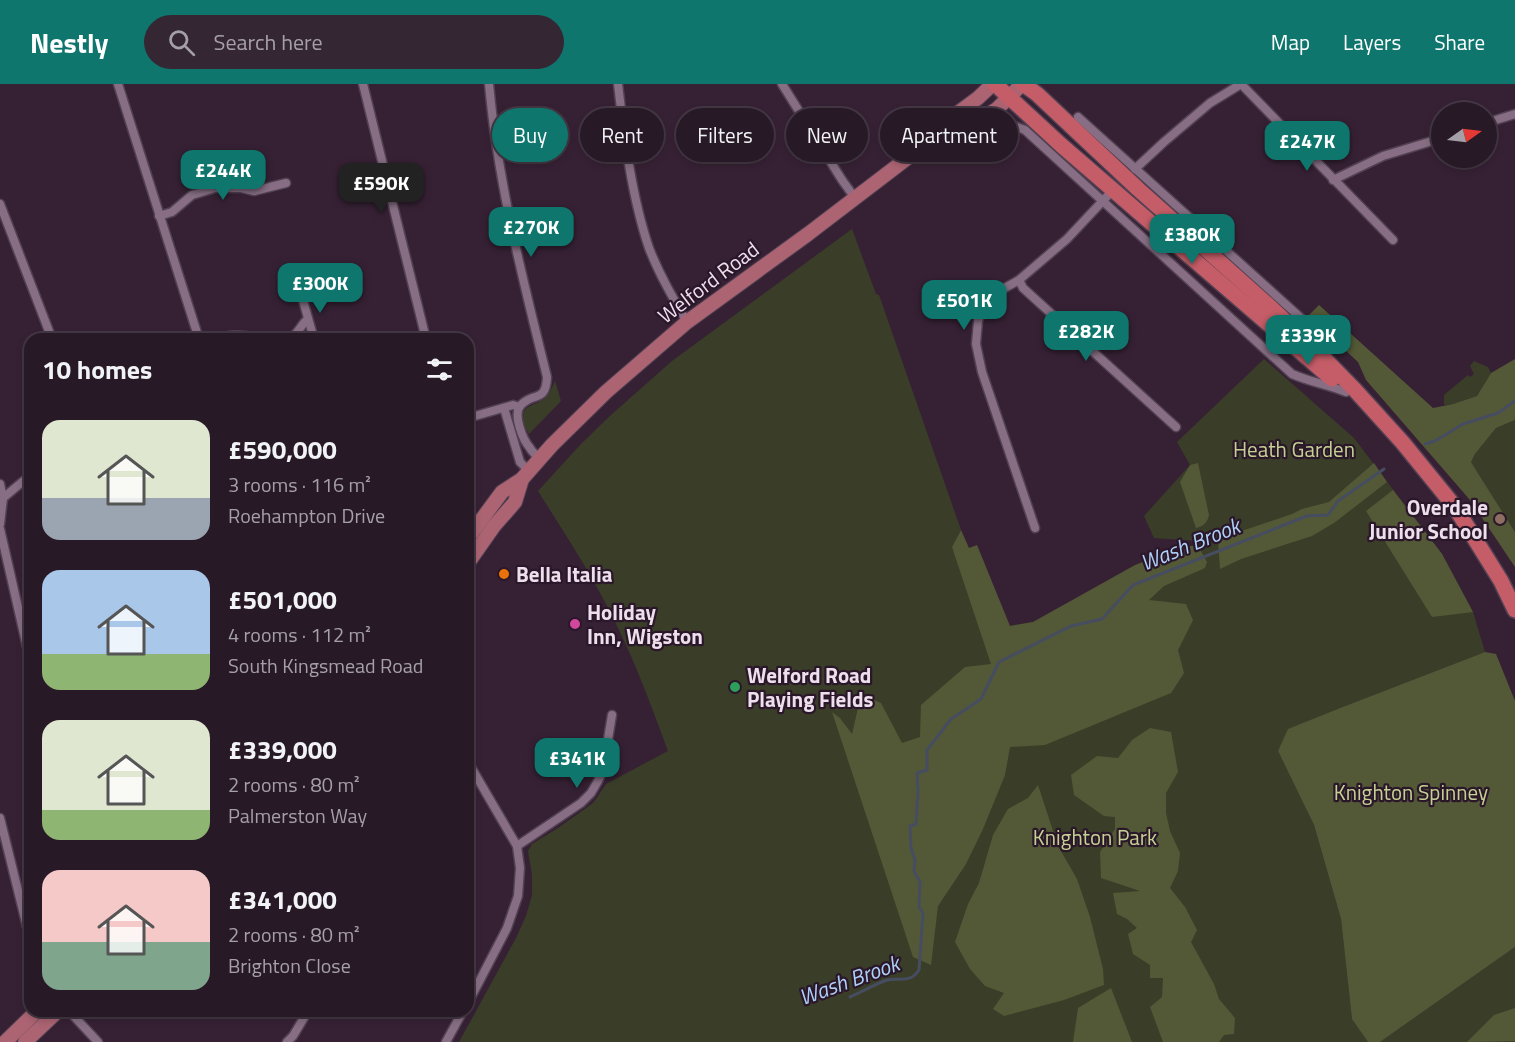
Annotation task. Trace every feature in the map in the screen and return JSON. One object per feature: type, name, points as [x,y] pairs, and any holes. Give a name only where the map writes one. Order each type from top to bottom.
[{"type":"highway","points":[[994,84],[1061,145],[1108,195],[1279,332],[1385,424]]},
{"type":"highway","points":[[1022,84],[1037,94],[1310,344],[1355,390],[1411,452],[1455,507],[1501,581],[1515,610]]},
{"type":"highway","points":[[1089,144],[1115,180],[1116,184],[1108,195]]},
{"type":"main road","name":"Welford Road","points":[[965,108],[994,84]]},
{"type":"main road","name":"Welford Road","points":[[998,108],[1022,84]]},
{"type":"main road","name":"Welford Road","points":[[526,475],[552,445],[606,392],[687,322],[902,162]]},
{"type":"main road","points":[[474,530],[502,492],[526,475]]},
{"type":"main road","points":[[474,554],[515,502],[526,475]]},
{"type":"main road","points":[[5,1042],[31,1017]]},
{"type":"main road","points":[[25,1042],[52,1017]]},
{"type":"street","points":[[118,84],[196,333]]},
{"type":"street","points":[[363,84],[425,333]]},
{"type":"street","points":[[489,84],[492,125],[508,215],[547,376],[547,384],[540,396],[519,407],[517,417],[524,440],[540,459]]},
{"type":"street","points":[[618,84],[630,166],[644,230],[663,279],[687,322]]},
{"type":"street","points":[[782,84],[855,198]]},
{"type":"street","points":[[1136,170],[1164,142],[1210,103],[1241,84],[1393,240]]},
{"type":"street","points":[[1497,120],[1515,114]]},
{"type":"street","points":[[1078,117],[1333,347]]},
{"type":"street","points":[[1018,127],[1025,130],[1108,195],[1292,374],[1346,392]]},
{"type":"street","points":[[1333,180],[1383,156],[1431,141]]},
{"type":"street","points":[[159,216],[172,212],[192,195],[215,188],[254,190],[286,183]]},
{"type":"street","points":[[1035,528],[982,372],[976,344],[978,321],[984,306],[1067,239],[1108,195]]},
{"type":"street","points":[[0,204],[50,333]]},
{"type":"street","points":[[1019,280],[1023,288],[1176,427]]},
{"type":"street","points":[[302,297],[312,333]]},
{"type":"street","points":[[298,333],[308,319]]},
{"type":"street","points":[[474,416],[507,407],[517,405],[519,407]]},
{"type":"street","points":[[507,407],[520,462],[526,475]]},
{"type":"street","points":[[2,504],[24,482]]},
{"type":"street","points":[[0,484],[2,504],[0,524]]},
{"type":"street","points":[[0,529],[24,634]]},
{"type":"street","points":[[517,846],[591,794],[603,770],[612,715]]},
{"type":"street","points":[[474,772],[517,846],[520,868],[518,896],[507,928],[474,991]]},
{"type":"street","points":[[0,818],[4,853],[24,919]]},
{"type":"street","points":[[75,1017],[98,1042]]},
{"type":"street","points":[[287,1042],[304,1017]]},
{"type":"street","points":[[446,1042],[461,1017]]},
{"type":"green space","points":[[852,229],[876,294],[879,295],[961,530],[952,547],[1009,626],[1033,622],[1197,555],[1199,541],[1154,538],[1144,516],[1190,465],[1177,442],[1264,359],[1354,438],[1442,554],[1473,612],[1485,652],[1289,729],[1278,751],[1314,825],[1341,919],[1352,1018],[1368,1042],[459,1042],[526,916],[532,895],[532,875],[528,851],[532,844],[594,802],[606,784],[668,751],[642,682],[603,598],[538,491],[611,415],[672,361]],"holes":[[[861,694],[881,703],[855,760],[840,718],[852,735]]]},
{"type":"green space","points":[[1319,305],[1433,408],[1477,396],[1491,373],[1515,359],[1515,420],[1496,428],[1471,462],[1515,532],[1515,567],[1470,500],[1366,380],[1358,362],[1308,316]]},
{"type":"green space","points":[[1474,361],[1488,367],[1491,373],[1477,396],[1444,405],[1444,395],[1468,375],[1470,377],[1474,374],[1470,366]]},
{"type":"green space","points":[[555,381],[561,401],[529,434],[523,420],[524,411],[542,401],[550,392]]},
{"type":"green space","points":[[1515,420],[1515,532],[1471,462],[1496,428]]},
{"type":"green space","points":[[1198,463],[1209,515],[1205,524],[1196,528],[1180,482],[1190,465]]},
{"type":"green space","points":[[1374,463],[1387,482],[1334,523],[1312,536],[1241,559],[1220,569],[1218,539],[1302,509],[1329,502]]},
{"type":"green space","points":[[1393,490],[1442,554],[1473,612],[1432,617],[1366,511]]},
{"type":"green space","points":[[961,530],[969,548],[977,545],[1010,626],[1033,622],[1135,565],[1174,550],[1173,546],[1198,546],[1207,562],[1205,568],[1164,586],[1149,600],[1186,604],[1193,620],[1178,650],[1184,673],[1171,693],[1045,745],[1010,747],[1005,775],[983,829],[966,864],[938,906],[931,965],[913,957],[832,712],[840,718],[852,734],[861,694],[881,703],[902,743],[920,737],[921,705],[965,667],[991,664],[952,547]]},
{"type":"green space","name":"Knighton Spinney","points":[[1485,652],[1496,654],[1515,701],[1515,947],[1380,1042],[1368,1042],[1352,1019],[1341,919],[1314,825],[1278,751],[1288,729]]},
{"type":"green space","points":[[1150,728],[1171,732],[1178,772],[1166,793],[1166,813],[1170,831],[1180,853],[1178,871],[1170,888],[1185,907],[1197,930],[1191,942],[1214,984],[1219,999],[1235,1018],[1234,1034],[1224,1035],[1219,1042],[1163,1042],[1150,1007],[1162,997],[1163,978],[1150,978],[1150,965],[1133,954],[1128,934],[1137,928],[1117,914],[1113,893],[1140,891],[1101,878],[1100,852],[1115,829],[1115,817],[1104,816],[1074,795],[1071,775],[1097,756],[1118,758],[1132,740]]},
{"type":"green space","points":[[1038,785],[1058,846],[1077,879],[1090,917],[1103,969],[1104,985],[1064,1000],[1004,1016],[993,1009],[1004,993],[985,986],[970,969],[955,942],[968,904],[979,883],[993,835],[1008,809],[1028,798]]},
{"type":"green space","points":[[1515,947],[1515,1042],[1380,1042]]},
{"type":"green space","points":[[1111,988],[1132,1042],[1073,1042],[1078,1008]]},
{"type":"green space","points":[[1515,1008],[1515,1041],[1467,1042],[1494,1015]]},
{"type":"waterway","name":"Wash Brook","points":[[1425,444],[1435,441],[1463,424],[1498,413],[1515,401]]},
{"type":"waterway","name":"Wash Brook","points":[[850,997],[887,980],[912,977],[919,970],[923,913],[919,907],[920,882],[914,871],[915,860],[911,848],[910,826],[916,824],[917,773],[927,770],[927,750],[951,719],[981,699],[999,662],[1071,626],[1102,619],[1133,585],[1307,516],[1328,515],[1338,501],[1384,469]]},
{"type":"place","name":"Overdale Junior School","points":[[1500,519]]},
{"type":"place","name":"Bella Italia","points":[[504,574]]},
{"type":"place","name":"Holiday Inn, Wigston","points":[[575,624]]},
{"type":"place","name":"Welford Road Playing Fields","points":[[735,687]]},
{"type":"park label","name":"Heath Garden","points":[[1294,449]]},
{"type":"park label","name":"Knighton Park","points":[[1095,837]]}]
